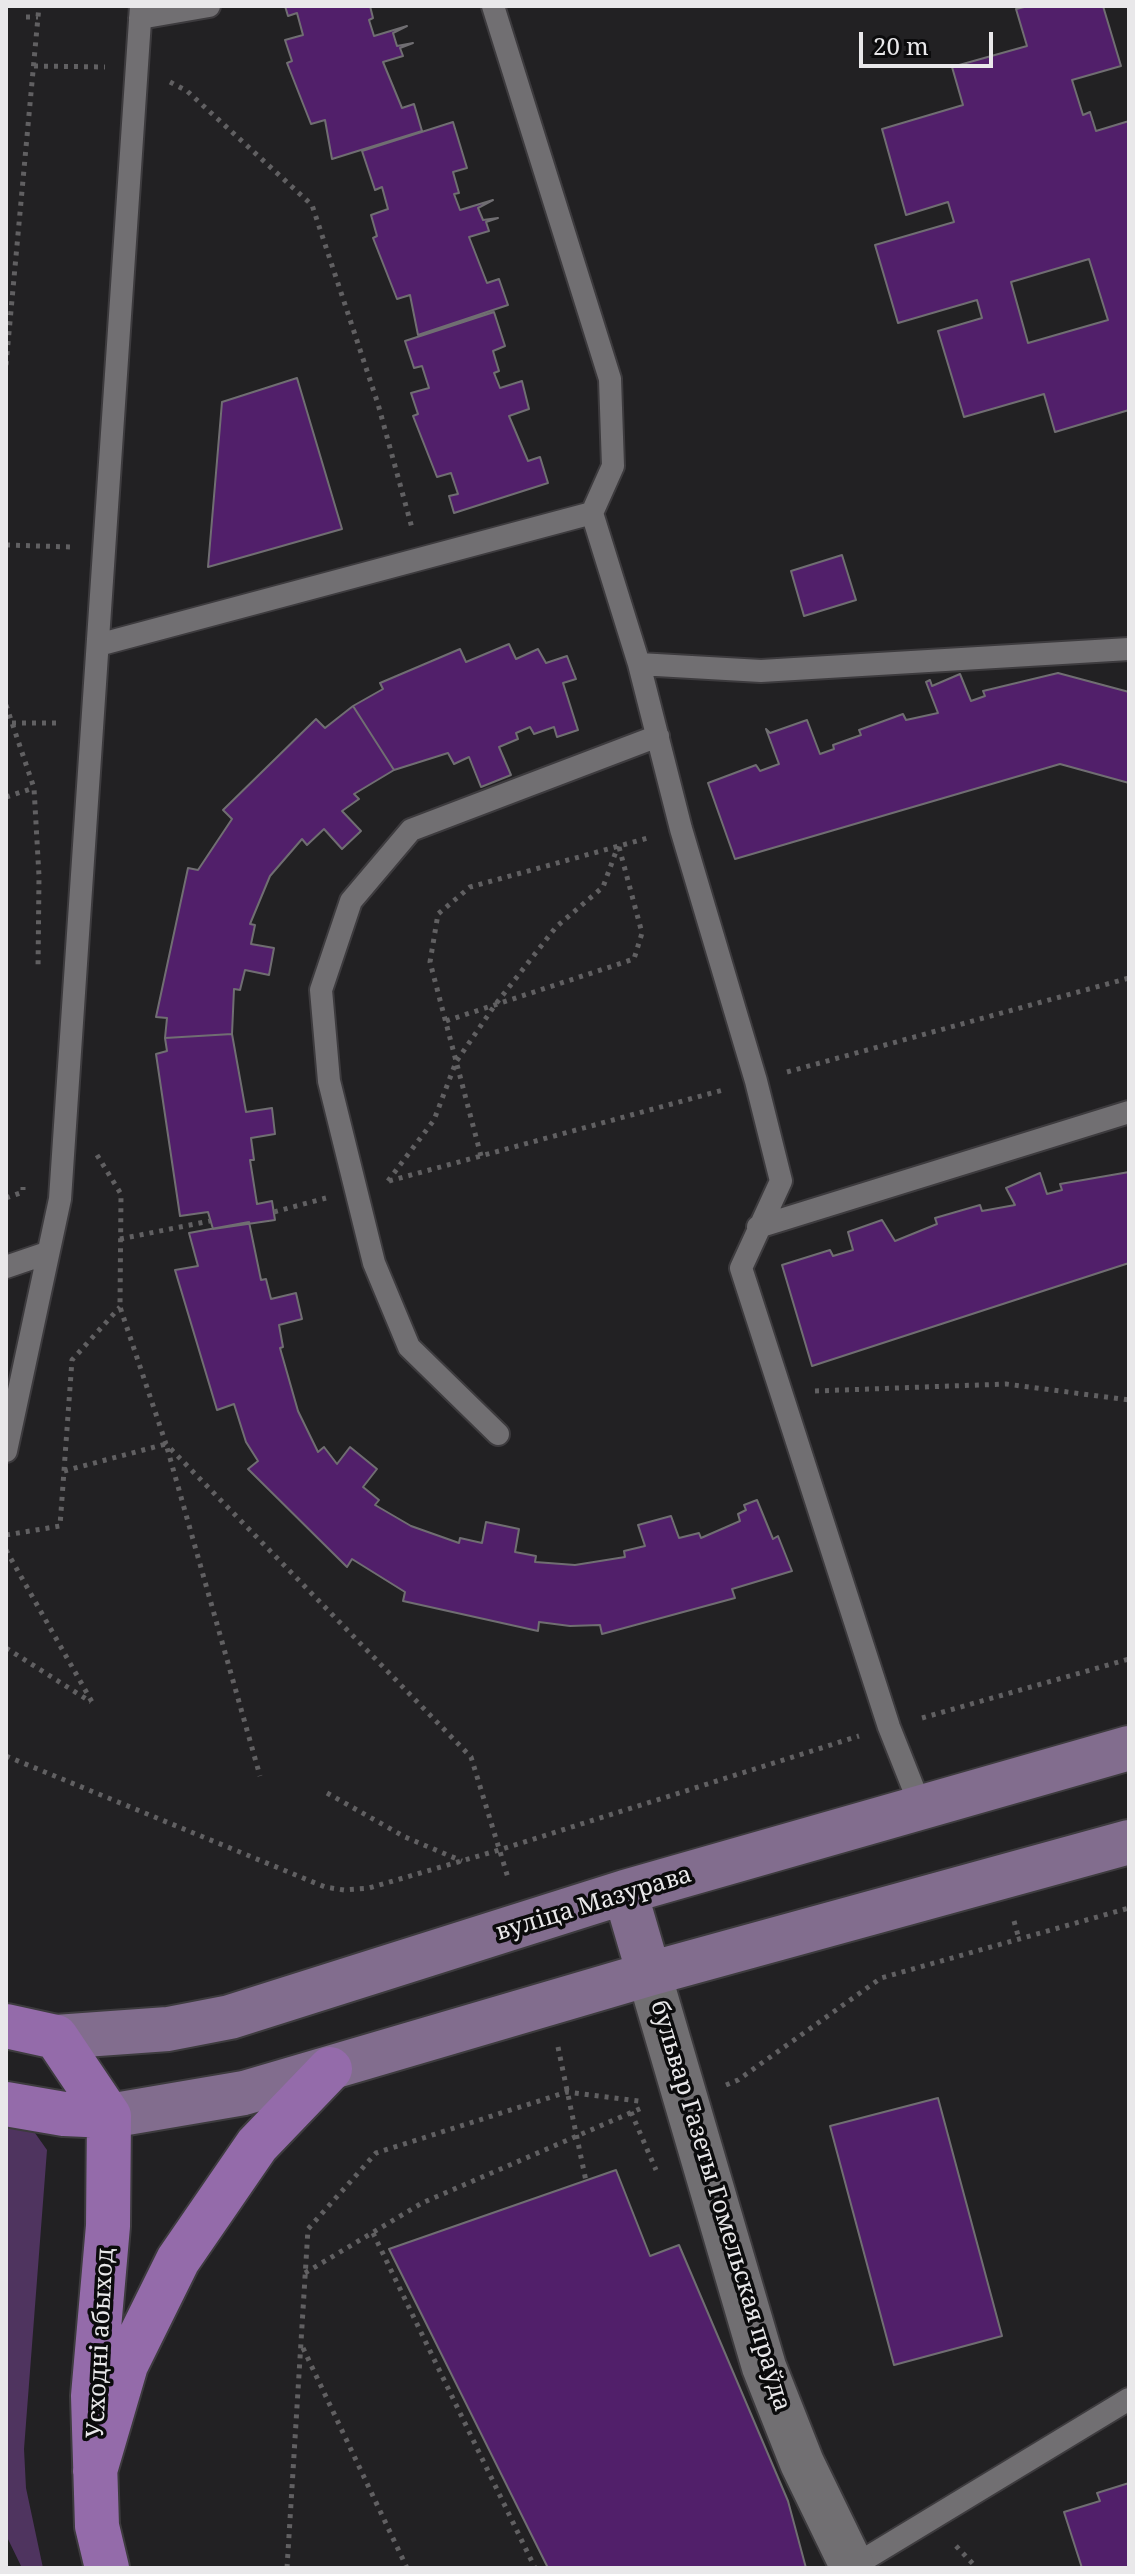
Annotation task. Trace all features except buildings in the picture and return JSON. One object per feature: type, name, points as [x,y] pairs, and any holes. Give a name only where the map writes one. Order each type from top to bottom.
[{"type":"main road","name":"вуліца Мазурава","points":[[56,2037],[168,2029],[230,2017],[625,1892],[922,1810],[1129,1748]]},
{"type":"main road","points":[[6,2104],[64,2114],[109,2116],[244,2093],[649,1974],[1129,1842]]},
{"type":"main road","points":[[625,1892],[649,1974]]},
{"type":"main road","points":[[6,2026],[56,2037],[109,2116]]},
{"type":"main road","points":[[95,2471],[126,2365],[178,2260],[257,2145],[330,2069]]},
{"type":"main road","name":"Усходні абыход","points":[[107,2568],[97,2526],[93,2396],[108,2226],[109,2116]]},
{"type":"street","name":"бульвар Газеты Гомельская праўда","points":[[649,1974],[764,2367],[802,2463],[853,2568]]},
{"type":"lane","points":[[6,1451],[60,1199],[140,12],[209,6]]},
{"type":"lane","points":[[493,6],[610,379],[613,466],[592,513],[639,664],[681,829],[756,1081],[781,1181],[741,1268],[778,1393],[889,1727],[922,1810]]},
{"type":"lane","points":[[98,645],[592,513]]},
{"type":"lane","points":[[639,664],[761,671],[1129,649]]},
{"type":"lane","points":[[498,1434],[409,1347],[374,1263],[329,1081],[321,990],[351,901],[411,830],[658,736]]},
{"type":"lane","points":[[758,1227],[1129,1112]]},
{"type":"lane","points":[[6,1267],[47,1253]]},
{"type":"lane","points":[[853,2568],[1129,2399]]},
{"type":"path","points":[[6,365],[39,6]]},
{"type":"path","points":[[26,17],[38,17]]},
{"type":"path","points":[[34,66],[109,67]]},
{"type":"path","points":[[166,79],[187,91],[312,205],[378,404],[414,537]]},
{"type":"path","points":[[6,545],[76,547]]},
{"type":"path","points":[[6,705],[34,788],[39,876],[38,979]]},
{"type":"path","points":[[12,723],[59,723]]},
{"type":"path","points":[[6,797],[34,788]]},
{"type":"path","points":[[481,1156],[430,962],[438,914],[470,887],[681,829]]},
{"type":"path","points":[[387,1182],[434,1120],[456,1062],[495,1005],[556,927],[603,887],[618,846]]},
{"type":"path","points":[[446,1021],[634,959],[642,933],[618,846]]},
{"type":"path","points":[[95,1151],[121,1194],[120,1307],[166,1444],[260,1776]]},
{"type":"path","points":[[274,1212],[356,1190]]},
{"type":"path","points":[[6,1198],[23,1192]]},
{"type":"path","points":[[120,1239],[210,1221]]},
{"type":"path","points":[[6,1535],[60,1526],[72,1360],[120,1307]]},
{"type":"path","points":[[778,1393],[1006,1384],[1129,1400]]},
{"type":"path","points":[[64,1471],[166,1444]]},
{"type":"path","points":[[166,1444],[471,1757],[513,1894]]},
{"type":"path","points":[[6,1550],[92,1702],[6,1648]]},
{"type":"path","points":[[6,1756],[325,1887],[369,1888],[889,1727],[1129,1659]]},
{"type":"path","points":[[327,1793],[405,1837],[462,1861]]},
{"type":"path","points":[[716,2089],[738,2080],[881,1978],[1129,1908]]},
{"type":"path","points":[[558,2047],[586,2181]]},
{"type":"path","points":[[287,2568],[302,2346],[304,2274],[308,2229],[376,2153],[567,2092],[652,2103],[422,2203],[304,2274]]},
{"type":"path","points":[[373,2233],[535,2568]]},
{"type":"path","points":[[302,2346],[407,2568]]},
{"type":"path","points":[[956,2546],[977,2568]]},
{"type":"shaded area","points":[[6,2121],[35,2133],[47,2150],[24,2449],[26,2488],[43,2568],[22,2568],[6,2535]]}]
